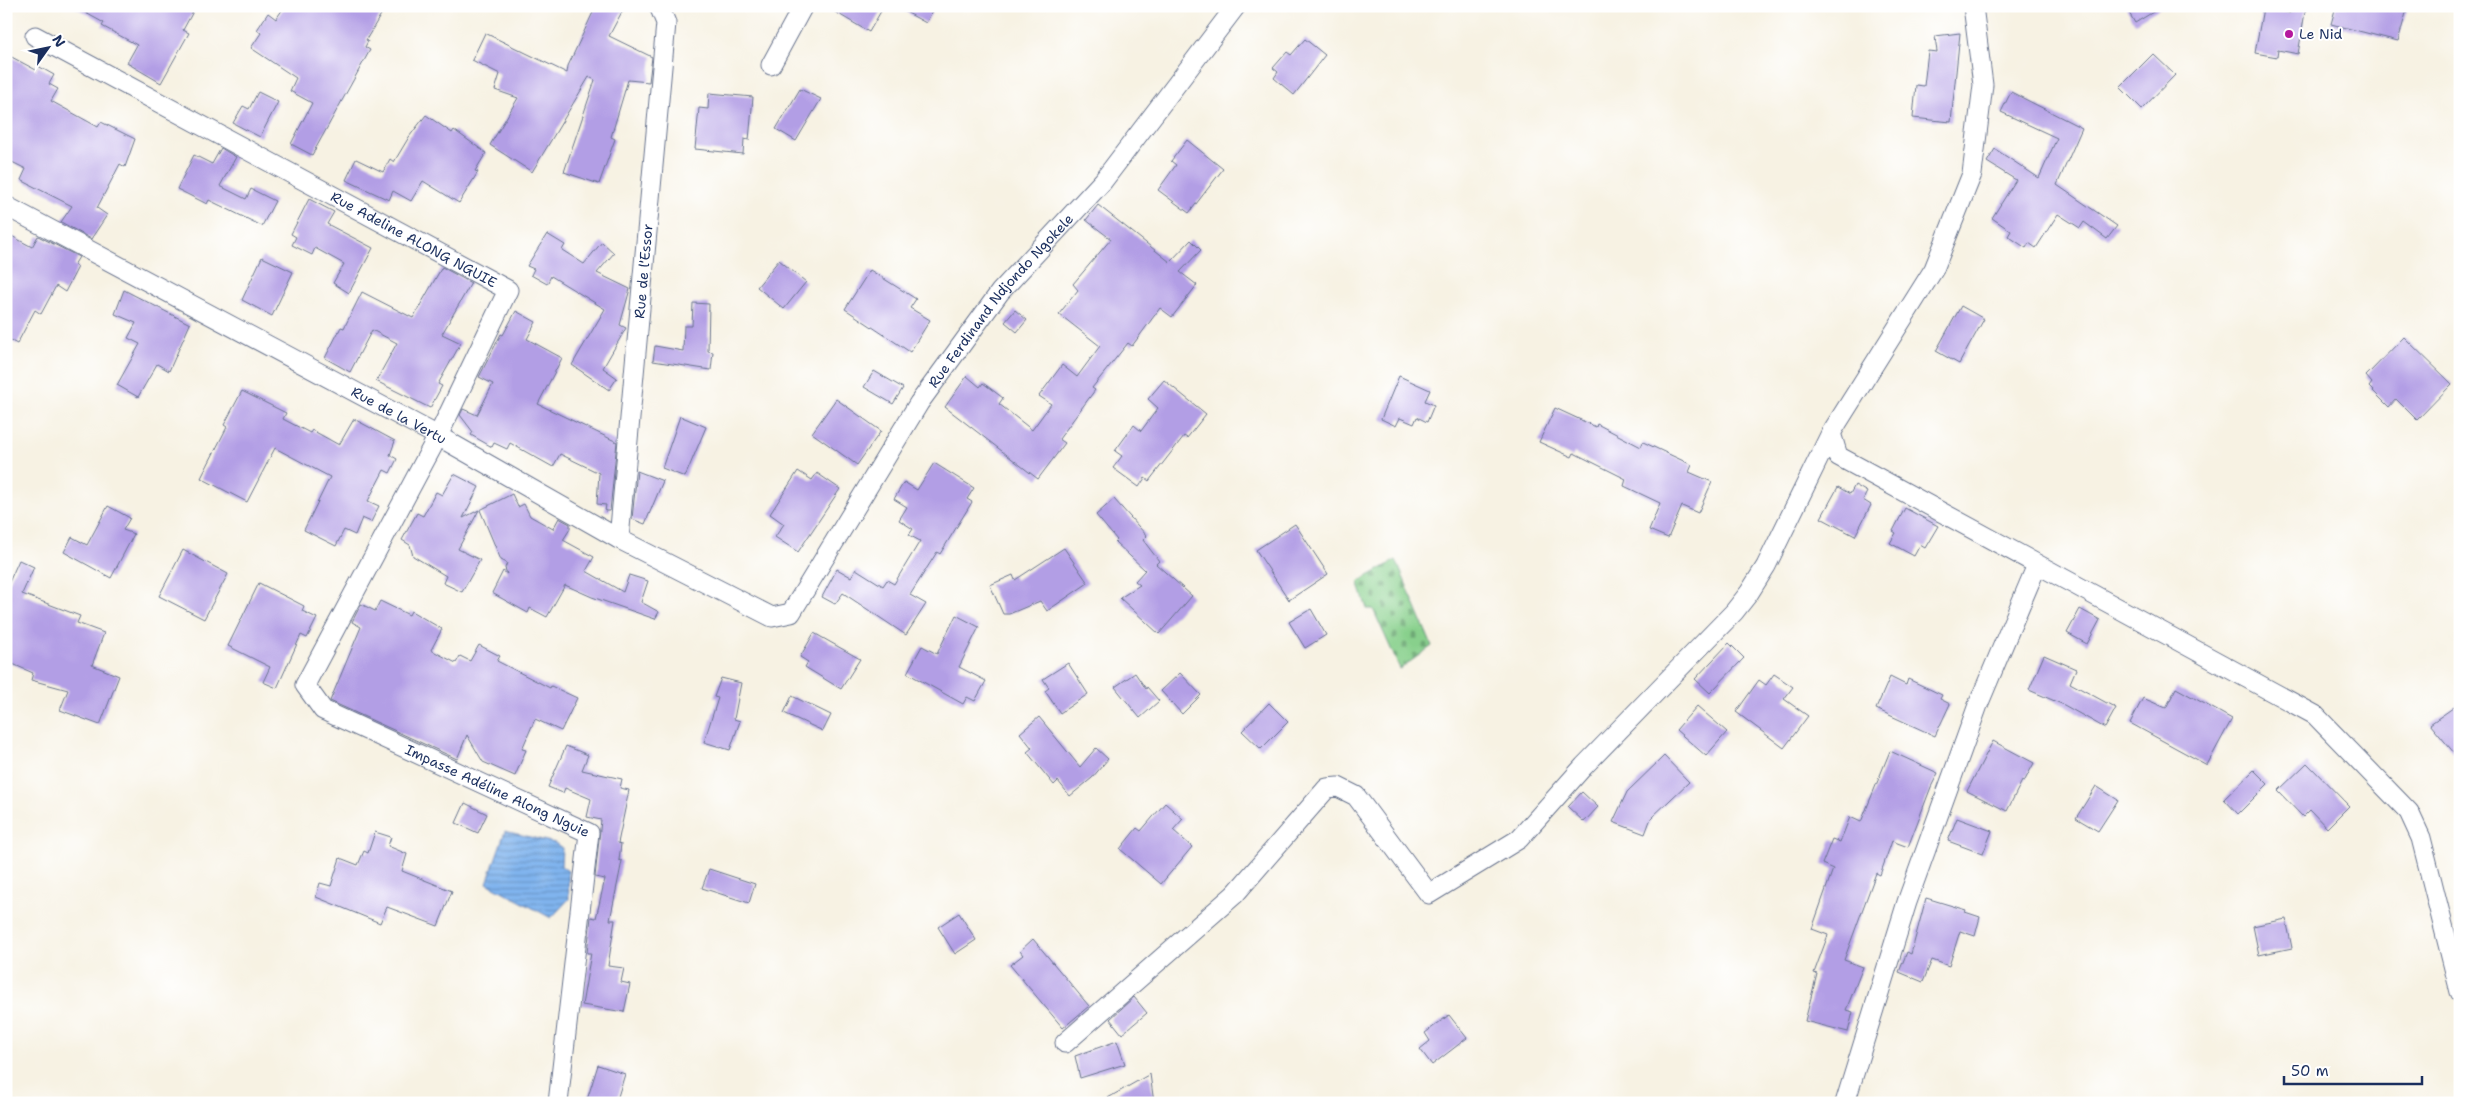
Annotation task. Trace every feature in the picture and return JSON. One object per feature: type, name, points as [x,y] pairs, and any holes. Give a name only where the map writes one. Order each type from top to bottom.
[{"type":"street","name":"Rue de l'Essor","points":[[619,539],[666,23],[659,6]]},
{"type":"street","points":[[771,65],[803,6]]},
{"type":"street","name":"Rue Ferdinand Ndjondo Ngokele","points":[[791,613],[918,403],[1000,292],[1103,181],[1236,6]]},
{"type":"street","points":[[1066,1043],[1235,894],[1327,788],[1338,787],[1356,796],[1429,894],[1519,839],[1584,766],[1734,612],[1766,566],[1831,433],[1934,269],[1972,174],[1983,85],[1973,6]]},
{"type":"street","name":"Rue Adeline ALONG NGUIE","points":[[35,36],[508,290],[438,436],[305,685],[323,710]]},
{"type":"street","name":"Rue de la Vertu","points":[[6,206],[438,436],[619,539],[772,617],[791,613]]},
{"type":"street","points":[[1831,433],[1838,456],[2315,715],[2409,812],[2421,838],[2460,992]]},
{"type":"street","points":[[1845,1103],[1921,864],[1978,705],[2037,565]]},
{"type":"street","name":"Impasse Adéline Along Nguie","points":[[323,710],[589,833],[558,1103]]},
{"type":"green space","points":[[1396,560],[1432,646],[1400,669],[1373,609],[1367,609],[1358,582]]},
{"type":"water","points":[[505,831],[555,843],[562,848],[561,866],[568,871],[569,899],[551,918],[487,883]]},
{"type":"building","points":[[73,6],[196,6],[183,30],[189,33],[161,83],[127,63],[137,45],[102,26],[104,23]]},
{"type":"building","points":[[285,6],[386,6],[366,40],[368,41],[365,47],[370,50],[312,155],[291,144],[312,103],[290,91],[296,78],[251,48],[261,33],[257,30],[268,13],[276,19]]},
{"type":"building","points":[[596,6],[625,6],[609,36],[652,57],[649,82],[628,80],[611,137],[615,139],[599,184],[564,172],[595,80],[589,77],[532,172],[490,145],[518,98],[495,90],[500,74],[472,60],[485,33],[567,73],[568,66]]},
{"type":"building","points":[[825,6],[884,6],[869,32]]},
{"type":"building","points":[[895,6],[935,6],[926,23]]},
{"type":"building","points":[[2125,6],[2163,6],[2135,23]]},
{"type":"building","points":[[2291,6],[2306,6],[2298,54],[2278,50],[2277,57],[2255,53],[2263,8],[2290,13]]},
{"type":"building","points":[[2336,6],[2408,6],[2398,41],[2331,24]]},
{"type":"building","points":[[1960,33],[1951,122],[1913,118],[1916,85],[1924,86],[1928,51],[1937,52],[1935,36]]},
{"type":"building","points":[[1305,39],[1325,55],[1294,95],[1274,78],[1278,72],[1273,68],[1287,52],[1291,55]]},
{"type":"building","points":[[6,54],[36,70],[38,66],[54,75],[49,84],[58,89],[51,101],[98,127],[101,122],[135,139],[125,167],[120,164],[97,208],[107,215],[91,239],[61,222],[72,206],[21,180],[26,169],[6,159]]},
{"type":"building","points":[[2153,54],[2175,75],[2142,109],[2120,87]]},
{"type":"building","points":[[800,89],[821,99],[796,141],[776,129]]},
{"type":"building","points":[[258,92],[278,102],[260,137],[233,123],[243,106],[249,109]]},
{"type":"building","points":[[2011,92],[2082,128],[2057,185],[2117,226],[2107,239],[2084,222],[2080,228],[2058,214],[2036,248],[2029,243],[2026,248],[2008,236],[2011,231],[1992,218],[2016,180],[1987,162],[1995,149],[2039,178],[2057,138],[2001,112]]},
{"type":"building","points":[[709,93],[753,97],[749,140],[744,139],[743,154],[695,149],[699,108],[708,109]]},
{"type":"building","points":[[426,115],[452,133],[454,130],[486,153],[475,171],[478,172],[459,203],[423,181],[411,201],[393,191],[389,200],[346,180],[356,159],[383,172],[390,159],[394,162],[409,137]]},
{"type":"building","points":[[1187,140],[1223,169],[1189,213],[1158,190],[1176,165],[1171,161]]},
{"type":"building","points":[[221,148],[236,157],[220,186],[246,199],[251,189],[275,201],[262,226],[209,200],[207,204],[177,189],[194,155],[212,164]]},
{"type":"building","points":[[309,199],[334,212],[327,224],[373,248],[349,293],[333,283],[344,264],[315,248],[312,255],[292,245],[296,237],[291,234]]},
{"type":"building","points":[[1098,205],[1170,262],[1191,240],[1201,250],[1180,272],[1197,285],[1172,317],[1160,308],[1132,346],[1128,343],[1092,388],[1095,390],[1059,439],[1065,443],[1038,479],[945,407],[967,376],[980,387],[983,383],[1003,398],[999,404],[1032,430],[1051,404],[1039,396],[1062,365],[1077,377],[1100,346],[1059,314],[1078,290],[1073,284],[1111,239],[1086,220]]},
{"type":"building","points":[[6,233],[32,247],[38,236],[79,257],[74,265],[78,267],[65,292],[56,286],[41,314],[35,310],[17,344],[6,338]]},
{"type":"building","points":[[547,234],[565,245],[562,250],[584,264],[602,242],[614,253],[597,273],[630,289],[620,325],[626,328],[603,368],[617,378],[609,390],[572,365],[605,309],[551,276],[547,284],[531,275],[534,269],[527,266]]},
{"type":"building","points":[[262,257],[293,272],[272,316],[242,300]]},
{"type":"building","points":[[779,260],[806,282],[784,309],[757,287]]},
{"type":"building","points":[[442,267],[471,283],[442,334],[461,343],[438,384],[442,386],[430,408],[376,381],[397,343],[372,330],[350,372],[325,358],[341,327],[344,328],[362,292],[413,318]]},
{"type":"building","points":[[870,270],[916,299],[910,308],[930,320],[910,352],[845,309]]},
{"type":"building","points":[[124,290],[190,324],[169,371],[157,364],[138,397],[117,385],[140,344],[128,338],[136,323],[115,314]]},
{"type":"building","points":[[693,303],[709,304],[708,351],[713,352],[711,370],[653,361],[655,346],[683,351],[684,326],[692,326]]},
{"type":"building","points":[[1961,306],[1984,319],[1959,364],[1936,351]]},
{"type":"building","points":[[1015,310],[1027,320],[1017,332],[1005,322]]},
{"type":"building","points":[[516,311],[536,322],[527,339],[562,358],[538,404],[617,442],[610,511],[605,511],[606,505],[597,504],[599,473],[560,454],[553,467],[510,443],[507,449],[494,443],[492,447],[471,435],[473,432],[460,415],[463,409],[477,415],[493,384],[479,377],[501,334],[503,335]]},
{"type":"building","points":[[2404,337],[2452,384],[2417,420],[2396,399],[2389,407],[2369,387],[2372,383],[2366,376]]},
{"type":"building","points":[[874,371],[903,388],[893,404],[864,387]]},
{"type":"building","points":[[1399,376],[1430,390],[1425,401],[1434,405],[1427,422],[1417,417],[1414,424],[1400,418],[1396,426],[1381,419]]},
{"type":"building","points":[[1164,380],[1206,414],[1187,438],[1184,436],[1149,481],[1145,478],[1139,487],[1113,468],[1122,456],[1115,451],[1134,425],[1141,431],[1158,408],[1148,399]]},
{"type":"building","points":[[242,391],[286,413],[283,419],[310,433],[312,430],[339,445],[354,419],[395,441],[390,455],[397,459],[390,473],[384,470],[368,501],[379,506],[371,522],[362,518],[355,535],[344,530],[336,546],[304,530],[330,477],[275,448],[247,502],[201,478],[227,427],[224,425]]},
{"type":"building","points":[[836,399],[881,431],[857,465],[812,433]]},
{"type":"building","points":[[1555,408],[1596,427],[1597,424],[1641,447],[1643,442],[1692,465],[1689,472],[1712,482],[1698,513],[1682,506],[1668,538],[1649,530],[1660,503],[1624,486],[1626,479],[1574,453],[1572,457],[1539,442]]},
{"type":"building","points":[[680,416],[706,427],[685,477],[662,468]]},
{"type":"building","points":[[934,463],[974,488],[967,499],[972,502],[940,554],[937,552],[910,595],[926,604],[906,635],[843,593],[835,604],[822,597],[837,569],[851,577],[856,569],[883,586],[887,580],[894,584],[920,541],[909,535],[913,529],[899,520],[907,507],[894,499],[904,482],[917,490]]},
{"type":"building","points":[[637,471],[663,481],[645,524],[632,519]]},
{"type":"building","points":[[798,471],[812,480],[817,473],[840,489],[798,552],[775,537],[784,524],[770,514]]},
{"type":"building","points":[[454,474],[479,487],[463,518],[479,510],[458,549],[480,560],[462,592],[443,583],[446,576],[413,556],[410,545],[402,540],[417,513],[423,516],[436,492],[442,495]]},
{"type":"building","points":[[1855,485],[1867,492],[1863,500],[1871,505],[1855,536],[1821,518],[1838,487],[1850,494]]},
{"type":"building","points":[[512,494],[518,507],[524,504],[530,516],[553,529],[559,518],[570,524],[570,529],[563,540],[594,557],[586,571],[623,592],[629,575],[648,581],[641,602],[659,612],[655,619],[592,597],[565,585],[547,617],[530,608],[528,613],[492,593],[503,571],[507,574],[505,568],[507,563],[501,560],[480,510]]},
{"type":"building","points":[[1114,499],[1147,536],[1143,540],[1159,561],[1156,564],[1192,596],[1159,634],[1120,598],[1140,585],[1135,581],[1145,570],[1115,542],[1117,540],[1096,515]]},
{"type":"building","points":[[108,506],[130,518],[123,530],[134,534],[111,578],[64,552],[72,537],[87,545]]},
{"type":"building","points":[[1905,508],[1938,526],[1925,548],[1920,545],[1914,556],[1890,543],[1896,533],[1893,531]]},
{"type":"building","points":[[1295,524],[1328,574],[1289,600],[1256,550]]},
{"type":"building","points":[[1064,548],[1088,583],[1047,611],[1040,601],[1009,614],[1003,614],[990,585],[1013,575],[1015,580]]},
{"type":"building","points":[[183,550],[228,574],[204,619],[159,596]]},
{"type":"building","points":[[19,560],[34,567],[22,594],[80,616],[77,623],[104,633],[92,665],[119,676],[100,725],[60,710],[68,690],[31,680],[33,673],[6,661],[6,589]]},
{"type":"building","points":[[259,583],[304,606],[302,611],[317,618],[307,638],[301,635],[277,688],[263,682],[270,667],[228,646]]},
{"type":"building","points":[[380,601],[409,615],[411,611],[442,629],[431,650],[456,663],[460,656],[470,661],[479,645],[500,656],[497,661],[550,688],[551,686],[577,698],[561,731],[535,719],[522,749],[526,750],[515,776],[483,762],[467,735],[457,759],[330,701],[361,627],[352,622],[361,604],[375,611]]},
{"type":"building","points":[[1311,609],[1326,635],[1305,648],[1289,622]]},
{"type":"building","points":[[2080,609],[2100,620],[2087,644],[2067,633]]},
{"type":"building","points":[[956,615],[979,627],[959,667],[986,681],[975,701],[967,697],[963,704],[907,673],[922,646],[937,654]]},
{"type":"building","points":[[814,633],[860,659],[841,689],[805,667],[808,662],[800,657]]},
{"type":"building","points":[[1729,643],[1744,658],[1710,693],[1695,679]]},
{"type":"building","points":[[2044,655],[2076,669],[2070,683],[2116,708],[2105,728],[2064,705],[2029,690]]},
{"type":"building","points":[[1068,663],[1088,694],[1060,713],[1045,691],[1049,688],[1043,679]]},
{"type":"building","points":[[1135,673],[1146,689],[1147,687],[1159,701],[1140,718],[1115,687]]},
{"type":"building","points":[[1180,673],[1201,695],[1182,714],[1161,691]]},
{"type":"building","points":[[1774,674],[1793,687],[1784,699],[1808,716],[1784,748],[1736,712],[1759,680],[1766,685]]},
{"type":"building","points":[[1890,677],[1906,685],[1908,679],[1942,695],[1940,699],[1950,704],[1935,736],[1876,709]]},
{"type":"building","points":[[721,678],[741,683],[734,719],[740,721],[730,750],[704,742],[718,698],[714,697]]},
{"type":"building","points":[[2176,688],[2232,719],[2207,765],[2130,723],[2143,698],[2166,708]]},
{"type":"building","points":[[792,696],[831,715],[823,731],[784,713]]},
{"type":"building","points":[[1269,703],[1288,722],[1261,749],[1242,731]]},
{"type":"building","points":[[2460,703],[2460,760],[2430,724]]},
{"type":"building","points":[[1697,706],[1727,732],[1706,756],[1676,730]]},
{"type":"building","points":[[1039,717],[1080,767],[1096,748],[1108,759],[1092,778],[1070,796],[1058,781],[1054,785],[1027,752],[1032,748],[1020,733]]},
{"type":"building","points":[[1993,741],[2034,763],[2024,782],[2022,781],[2007,811],[1967,791]]},
{"type":"building","points":[[566,746],[588,755],[582,770],[622,779],[620,788],[629,790],[618,843],[621,844],[619,860],[622,861],[610,920],[615,920],[608,966],[624,968],[621,982],[630,984],[624,1012],[582,1005],[591,953],[587,953],[591,917],[596,918],[605,879],[595,877],[601,820],[587,817],[591,799],[565,788],[563,793],[548,787]]},
{"type":"building","points":[[1890,751],[1938,773],[1908,847],[1892,841],[1880,875],[1876,873],[1844,960],[1863,967],[1846,1010],[1853,1012],[1848,1032],[1805,1021],[1817,974],[1814,973],[1828,935],[1812,929],[1833,869],[1822,864],[1832,839],[1840,842],[1850,817],[1861,822]]},
{"type":"building","points":[[1664,756],[1689,782],[1651,818],[1645,834],[1613,822],[1627,792]]},
{"type":"building","points":[[2307,763],[2349,806],[2327,828],[2310,810],[2303,817],[2278,791]]},
{"type":"building","points":[[2254,770],[2268,784],[2238,814],[2224,799]]},
{"type":"building","points":[[2096,786],[2118,800],[2098,831],[2076,818]]},
{"type":"building","points":[[1582,792],[1598,807],[1584,822],[1568,807]]},
{"type":"building","points":[[465,803],[487,814],[478,833],[456,823]]},
{"type":"building","points":[[1165,803],[1183,819],[1173,830],[1192,847],[1161,884],[1120,849],[1137,828],[1141,831]]},
{"type":"building","points":[[1957,818],[1992,831],[1983,854],[1948,841]]},
{"type":"building","points":[[375,832],[391,837],[388,846],[407,854],[402,871],[452,891],[438,926],[387,907],[380,923],[316,897],[320,883],[331,886],[340,858],[358,865],[364,851],[368,853]]},
{"type":"building","points":[[709,869],[755,884],[749,903],[702,888]]},
{"type":"building","points":[[1926,898],[1966,910],[1965,912],[1980,917],[1975,936],[1960,931],[1949,966],[1932,960],[1923,982],[1899,972],[1907,952],[1911,954]]},
{"type":"building","points":[[959,913],[976,940],[955,954],[938,927]]},
{"type":"building","points":[[2286,919],[2292,948],[2259,955],[2253,926]]},
{"type":"building","points":[[1033,939],[1089,1006],[1063,1028],[1010,965],[1023,955],[1020,951]]},
{"type":"building","points":[[1134,997],[1147,1013],[1122,1034],[1110,1019]]},
{"type":"building","points":[[1449,1015],[1467,1038],[1432,1065],[1420,1049],[1430,1041],[1425,1033]]},
{"type":"building","points":[[1117,1041],[1125,1064],[1080,1078],[1075,1056]]},
{"type":"building","points":[[598,1065],[625,1074],[616,1103],[586,1103]]},
{"type":"building","points":[[1150,1074],[1154,1103],[1099,1103]]},
{"type":"place","name":"Le Nid","points":[[2289,34]]}]
